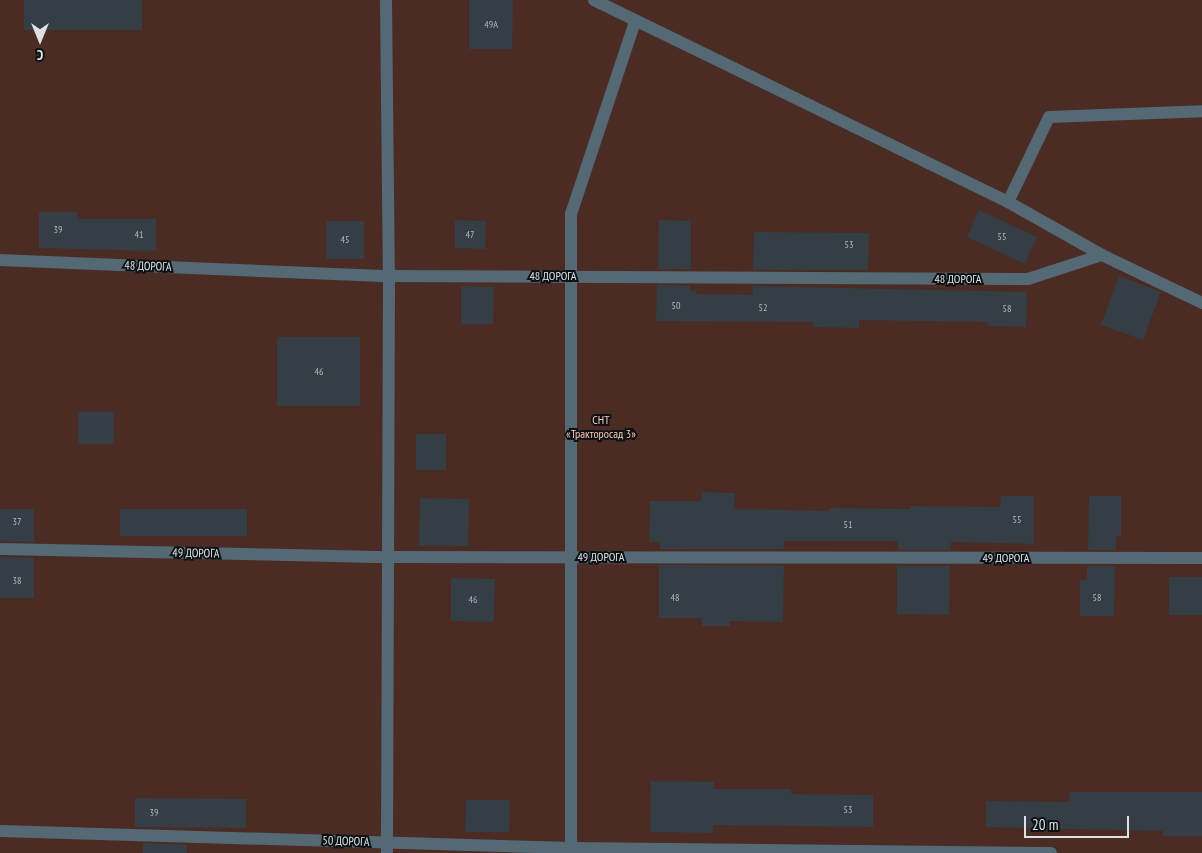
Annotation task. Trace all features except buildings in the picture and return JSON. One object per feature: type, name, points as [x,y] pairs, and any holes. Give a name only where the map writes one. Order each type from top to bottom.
[{"type":"street","points":[[386,0],[389,276],[387,848]]},
{"type":"street","points":[[594,0],[635,22],[1008,202],[1102,255],[1202,303]]},
{"type":"street","points":[[571,850],[571,214],[635,22]]},
{"type":"street","points":[[1008,202],[1049,117],[1202,111]]},
{"type":"street","name":"48 ДОРОГА","points":[[0,260],[389,276],[1028,279],[1102,255]]},
{"type":"street","name":"49 ДОРОГА","points":[[0,549],[389,557],[1202,558]]},
{"type":"street","name":"50 ДОРОГА","points":[[0,831],[387,848],[1051,853]]},
{"type":"green space","name":"СНТ «Тракторосад 3»","points":[[0,0],[1202,0],[1202,853],[0,853]]}]
